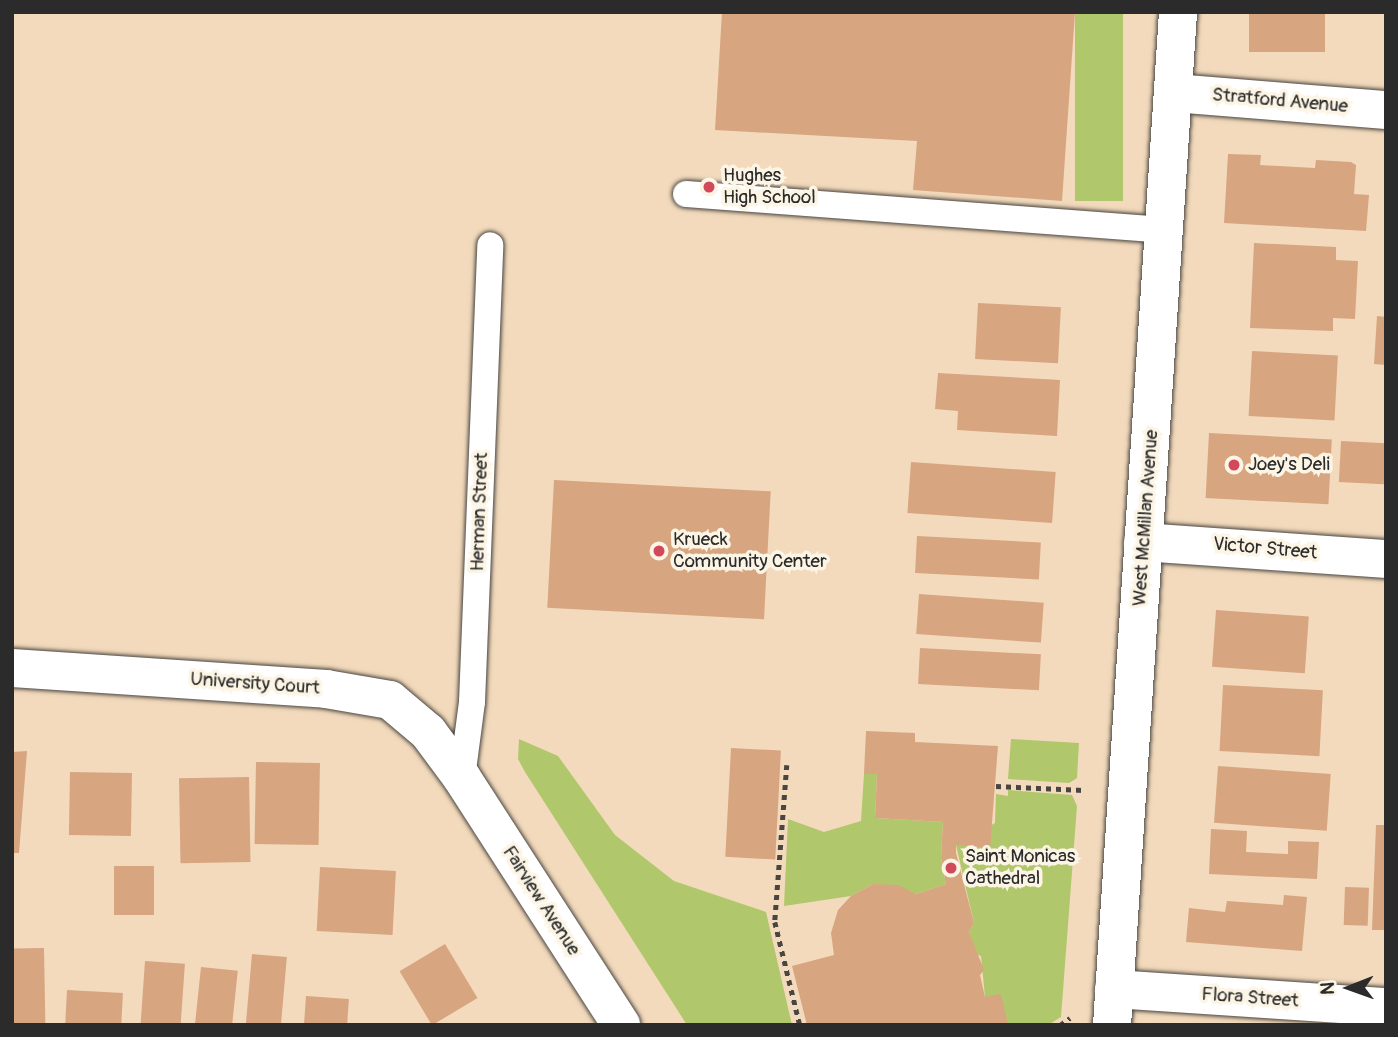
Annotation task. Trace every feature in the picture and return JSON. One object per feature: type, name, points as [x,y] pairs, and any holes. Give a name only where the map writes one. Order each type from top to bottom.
[{"type":"street","name":"West McMillan Avenue","points":[[1113,1007],[1178,12]]},
{"type":"street","name":"Stratford Avenue","points":[[1174,93],[1386,110]]},
{"type":"street","name":"Victor Street","points":[[1143,542],[1386,559]]},
{"type":"street","name":"University Court","points":[[12,668],[326,689],[390,700],[428,732],[461,778]]},
{"type":"street","name":"Fairview Avenue","points":[[461,778],[621,1025]]},
{"type":"street","name":"Flora Street","points":[[1113,1007],[1386,1007]]},
{"type":"lane","points":[[686,194],[1164,230]]},
{"type":"lane","name":"Herman Street","points":[[461,778],[472,702],[490,245]]},
{"type":"path","points":[[787,765],[775,922],[800,1025]]},
{"type":"path","points":[[996,786],[1085,790]]},
{"type":"path","points":[[1060,1025],[1070,1018]]},
{"type":"green space","points":[[1075,12],[1123,12],[1123,201],[1075,201]]},
{"type":"green space","points":[[519,739],[558,756],[615,835],[674,881],[766,912],[792,1025],[687,1025],[525,772],[518,759]]},
{"type":"green space","points":[[1011,739],[1079,743],[1077,778],[1069,783],[1008,779]]},
{"type":"green space","points":[[864,774],[877,774],[875,818],[943,822],[941,858],[946,884],[916,894],[873,884],[851,896],[784,906],[788,819],[824,832],[861,821]]},
{"type":"green space","points":[[1008,790],[1072,795],[1077,806],[1061,1017],[1048,1025],[1008,1025],[985,997],[981,956],[975,954],[969,932],[974,923],[956,845],[995,823],[996,794],[1008,796]]},
{"type":"building","name":"Hughes High School","points":[[722,12],[1075,12],[1062,201],[913,190],[917,141],[715,130]]},
{"type":"building","points":[[1249,12],[1325,12],[1325,52],[1249,52]]},
{"type":"building","points":[[1228,154],[1261,155],[1260,165],[1315,168],[1316,160],[1351,162],[1356,165],[1354,194],[1369,195],[1366,231],[1224,223]]},
{"type":"building","points":[[1254,243],[1336,247],[1336,260],[1358,261],[1355,319],[1333,318],[1333,331],[1250,328]]},
{"type":"building","points":[[978,303],[1061,307],[1058,363],[975,359]]},
{"type":"building","points":[[1377,316],[1386,317],[1386,365],[1374,364]]},
{"type":"building","points":[[1252,351],[1338,356],[1334,420],[1249,416]]},
{"type":"building","points":[[938,373],[1060,380],[1057,436],[957,430],[958,411],[935,409]]},
{"type":"building","points":[[1209,433],[1332,439],[1328,504],[1206,498]]},
{"type":"building","points":[[1341,441],[1386,443],[1384,484],[1339,482]]},
{"type":"building","points":[[911,462],[1056,472],[1052,523],[907,513]]},
{"type":"building","name":"Krueck Community Center","points":[[554,480],[771,491],[764,619],[547,608]]},
{"type":"building","points":[[917,536],[1041,542],[1039,579],[915,573]]},
{"type":"building","points":[[919,594],[1044,603],[1041,643],[916,634]]},
{"type":"building","points":[[1216,610],[1309,616],[1305,673],[1212,667]]},
{"type":"building","points":[[920,648],[1041,654],[1039,690],[918,684]]},
{"type":"building","points":[[1223,685],[1323,690],[1319,756],[1220,751]]},
{"type":"building","name":"Saint Monicas Cathedral","points":[[866,731],[915,733],[915,742],[998,746],[990,848],[956,845],[956,853],[974,923],[969,932],[984,970],[980,975],[985,997],[1001,994],[1008,1025],[807,1025],[792,966],[834,955],[831,933],[838,910],[851,896],[873,884],[898,885],[916,894],[946,884],[941,858],[943,822],[875,818],[877,774],[864,774]]},
{"type":"building","points":[[731,748],[781,751],[775,859],[725,857]]},
{"type":"building","points":[[27,751],[19,853],[12,853],[12,752]]},
{"type":"building","points":[[256,762],[320,763],[319,845],[255,844]]},
{"type":"building","points":[[1218,766],[1331,774],[1327,831],[1214,823]]},
{"type":"building","points":[[70,772],[132,773],[131,836],[69,835]]},
{"type":"building","points":[[249,777],[250,862],[180,863],[179,778]]},
{"type":"building","points":[[1376,825],[1386,825],[1386,930],[1372,930]]},
{"type":"building","points":[[1211,829],[1247,831],[1246,852],[1288,854],[1288,841],[1319,842],[1317,879],[1209,874]]},
{"type":"building","points":[[114,866],[154,866],[154,915],[114,915]]},
{"type":"building","points":[[320,867],[396,871],[393,935],[317,931]]},
{"type":"building","points":[[1345,887],[1369,888],[1368,926],[1344,925]]},
{"type":"building","points":[[1284,895],[1307,897],[1302,951],[1186,942],[1189,908],[1225,912],[1227,901],[1283,905]]},
{"type":"building","points":[[445,944],[477,998],[432,1025],[400,971]]},
{"type":"building","points":[[44,948],[45,1025],[13,1025],[12,949]]},
{"type":"building","points":[[252,954],[287,957],[281,1025],[246,1025]]},
{"type":"building","points":[[145,961],[185,964],[181,1025],[141,1025]]},
{"type":"building","points":[[201,967],[238,971],[232,1025],[195,1025]]},
{"type":"building","points":[[67,990],[123,993],[121,1025],[65,1025]]},
{"type":"building","points":[[306,996],[349,999],[347,1025],[304,1025]]},
{"type":"place","name":"Hughes High School","points":[[709,187]]},
{"type":"place","name":"Joey's Deli","points":[[1234,465]]},
{"type":"place","name":"Krueck Community Center","points":[[659,551]]},
{"type":"place","name":"Saint Monicas Cathedral","points":[[951,868]]}]
